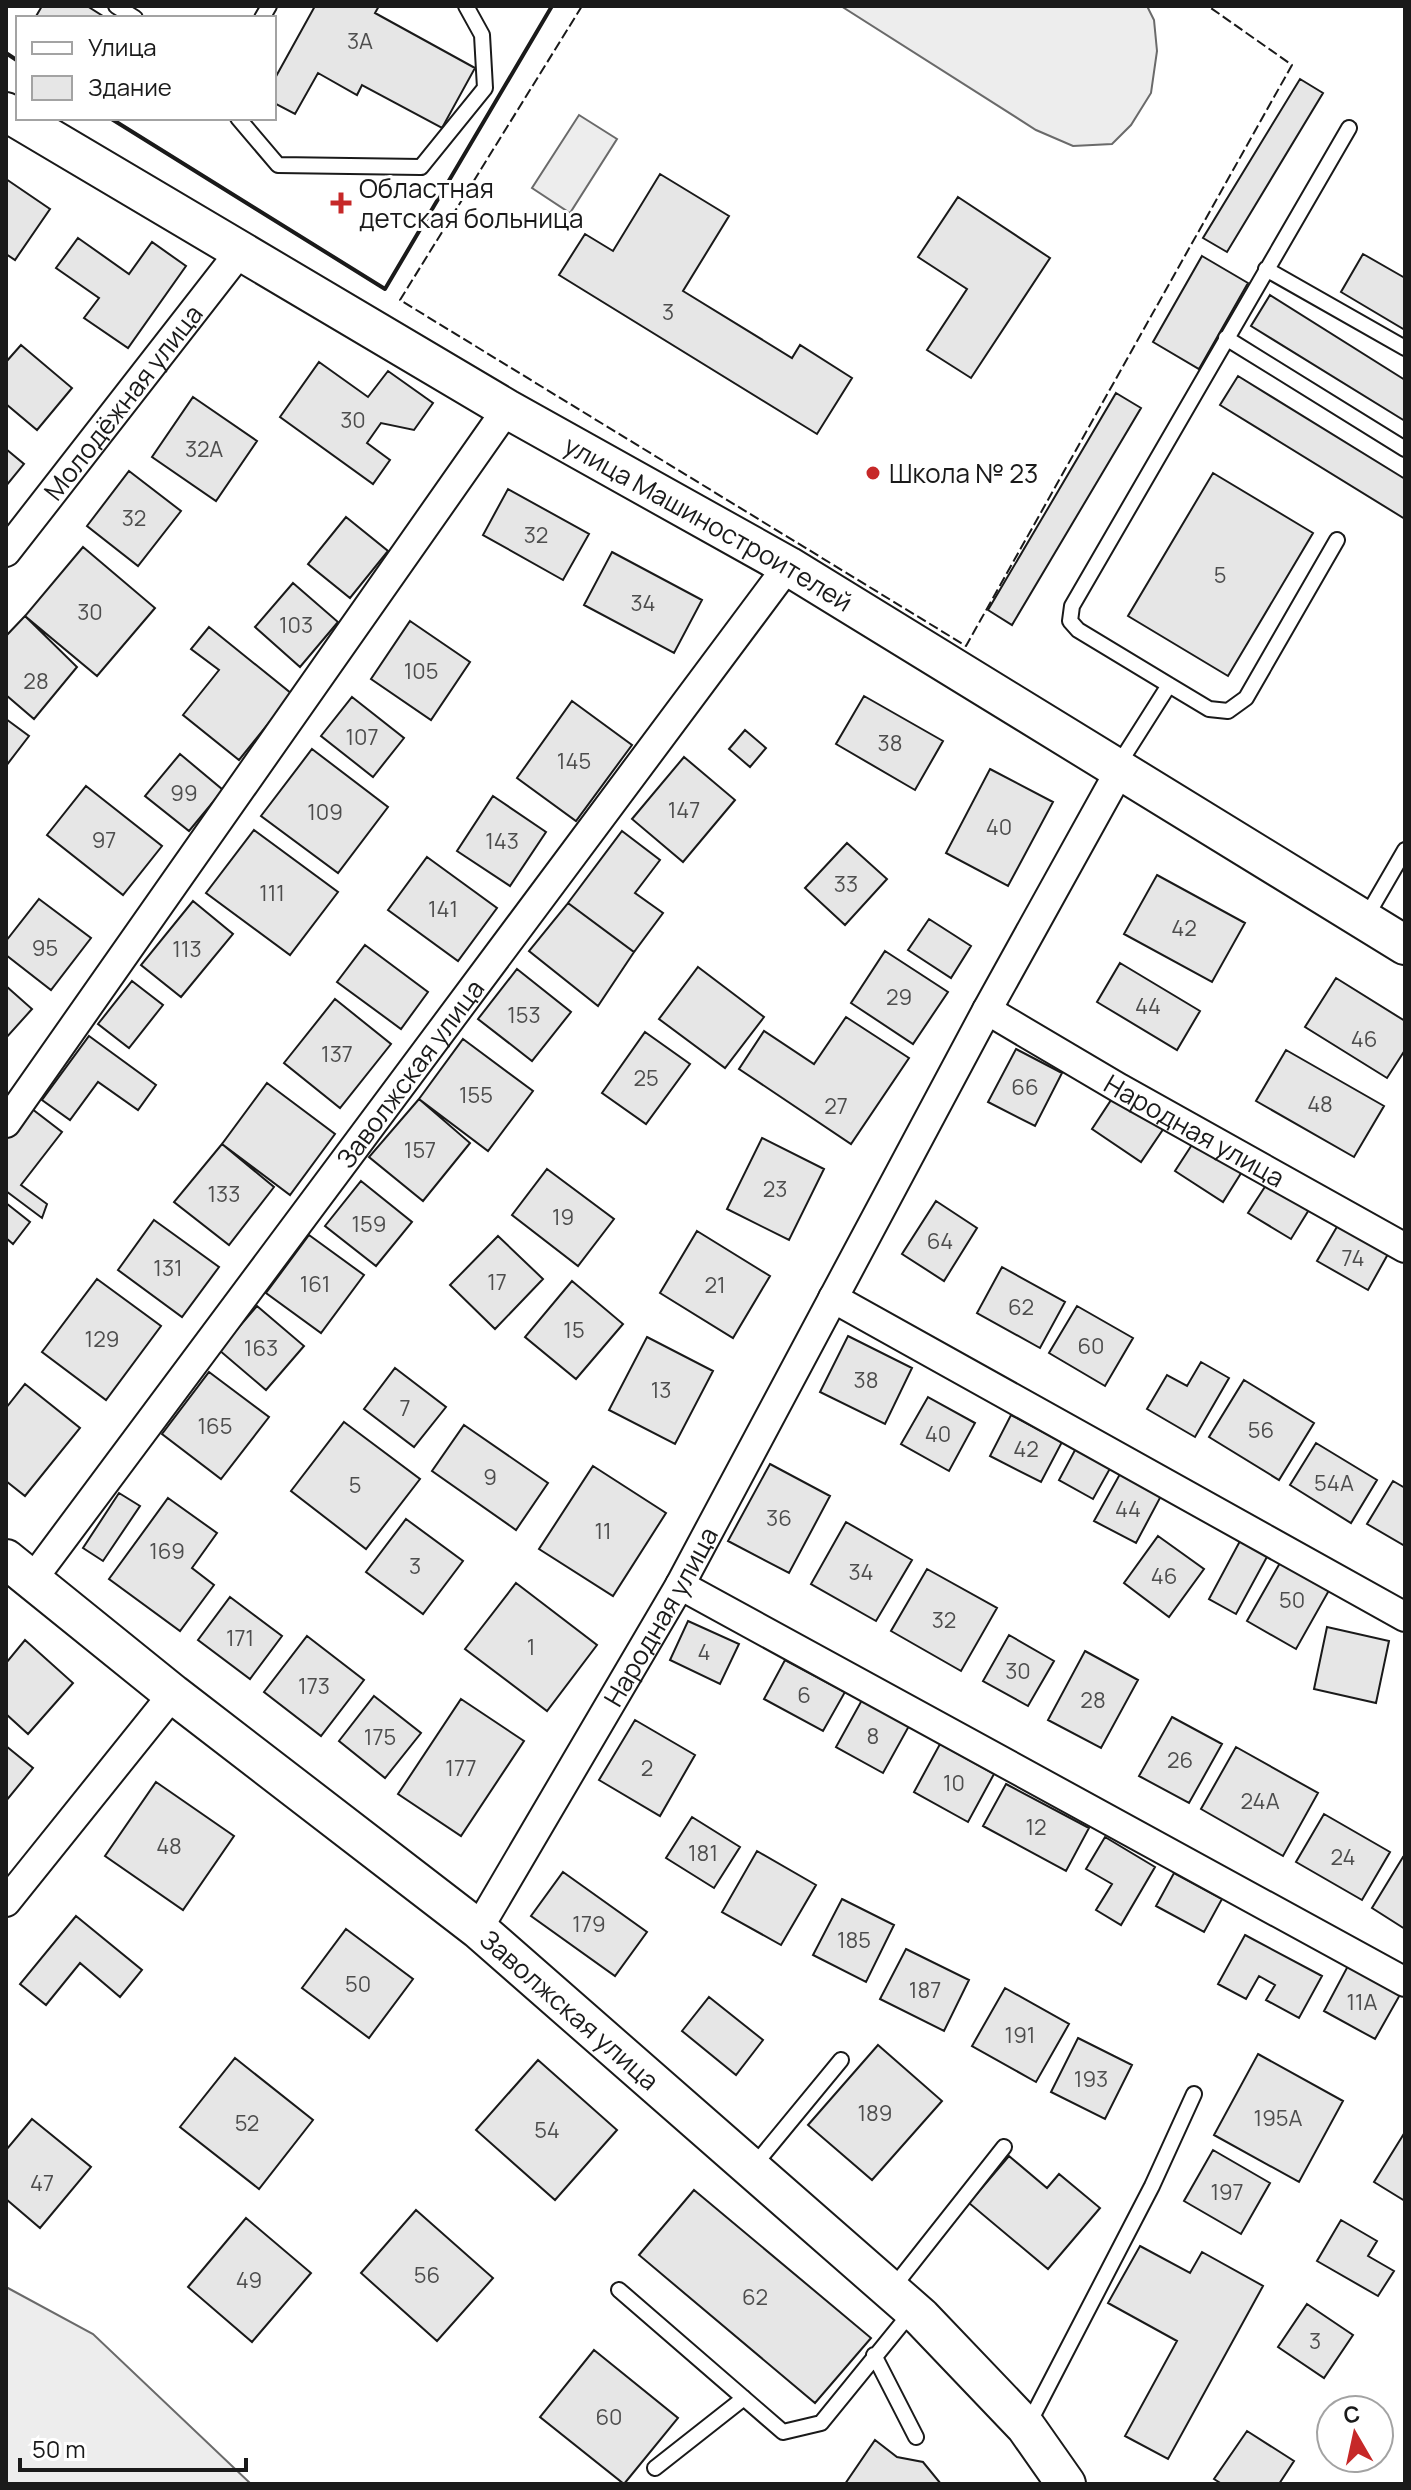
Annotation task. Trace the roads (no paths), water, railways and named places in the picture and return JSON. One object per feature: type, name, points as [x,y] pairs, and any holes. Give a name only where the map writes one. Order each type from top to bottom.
[{"type":"street","name":"улица Машиностроителей","points":[[19,120],[507,409],[788,566],[1405,945]]},
{"type":"street","name":"Молодёжная улица","points":[[6,552],[239,253]]},
{"type":"street","points":[[6,1123],[507,409]]},
{"type":"street","name":"Заволжская улица","points":[[788,566],[19,1570],[173,1694],[478,1929],[902,2300],[1026,2427],[1066,2484]]},
{"type":"street","name":"Народная улица","points":[[478,1929],[680,1585],[987,1010],[1119,772]]},
{"type":"street","name":"Народная улица","points":[[987,1010],[1119,1088],[1405,1248]]},
{"type":"street","points":[[833,1298],[1405,1617]]},
{"type":"street","points":[[680,1585],[1405,1982]]},
{"type":"street","points":[[6,1902],[173,1694]]},
{"type":"lane","points":[[240,120],[278,165],[421,167],[485,88],[482,35],[466,6]]},
{"type":"lane","points":[[1337,540],[1246,698],[1228,711],[1209,709],[1078,630],[1070,621],[1072,606],[1349,128]]},
{"type":"lane","points":[[1266,269],[1405,348]]},
{"type":"lane","points":[[1226,338],[1405,449]]},
{"type":"lane","points":[[1119,772],[1124,756],[1169,685]]},
{"type":"lane","points":[[1364,920],[1405,850]]},
{"type":"lane","points":[[751,2168],[841,2060]]},
{"type":"lane","points":[[1026,2427],[1152,2186],[1194,2094]]},
{"type":"lane","points":[[619,2290],[783,2432],[821,2423],[874,2355],[902,2300],[1004,2147]]},
{"type":"lane","points":[[874,2355],[916,2437]]},
{"type":"lane","points":[[655,2468],[744,2398]]},
{"type":"place","name":"Областная детская больница","points":[[341,203]]},
{"type":"place","name":"Школа № 23","points":[[873,473]]}]
